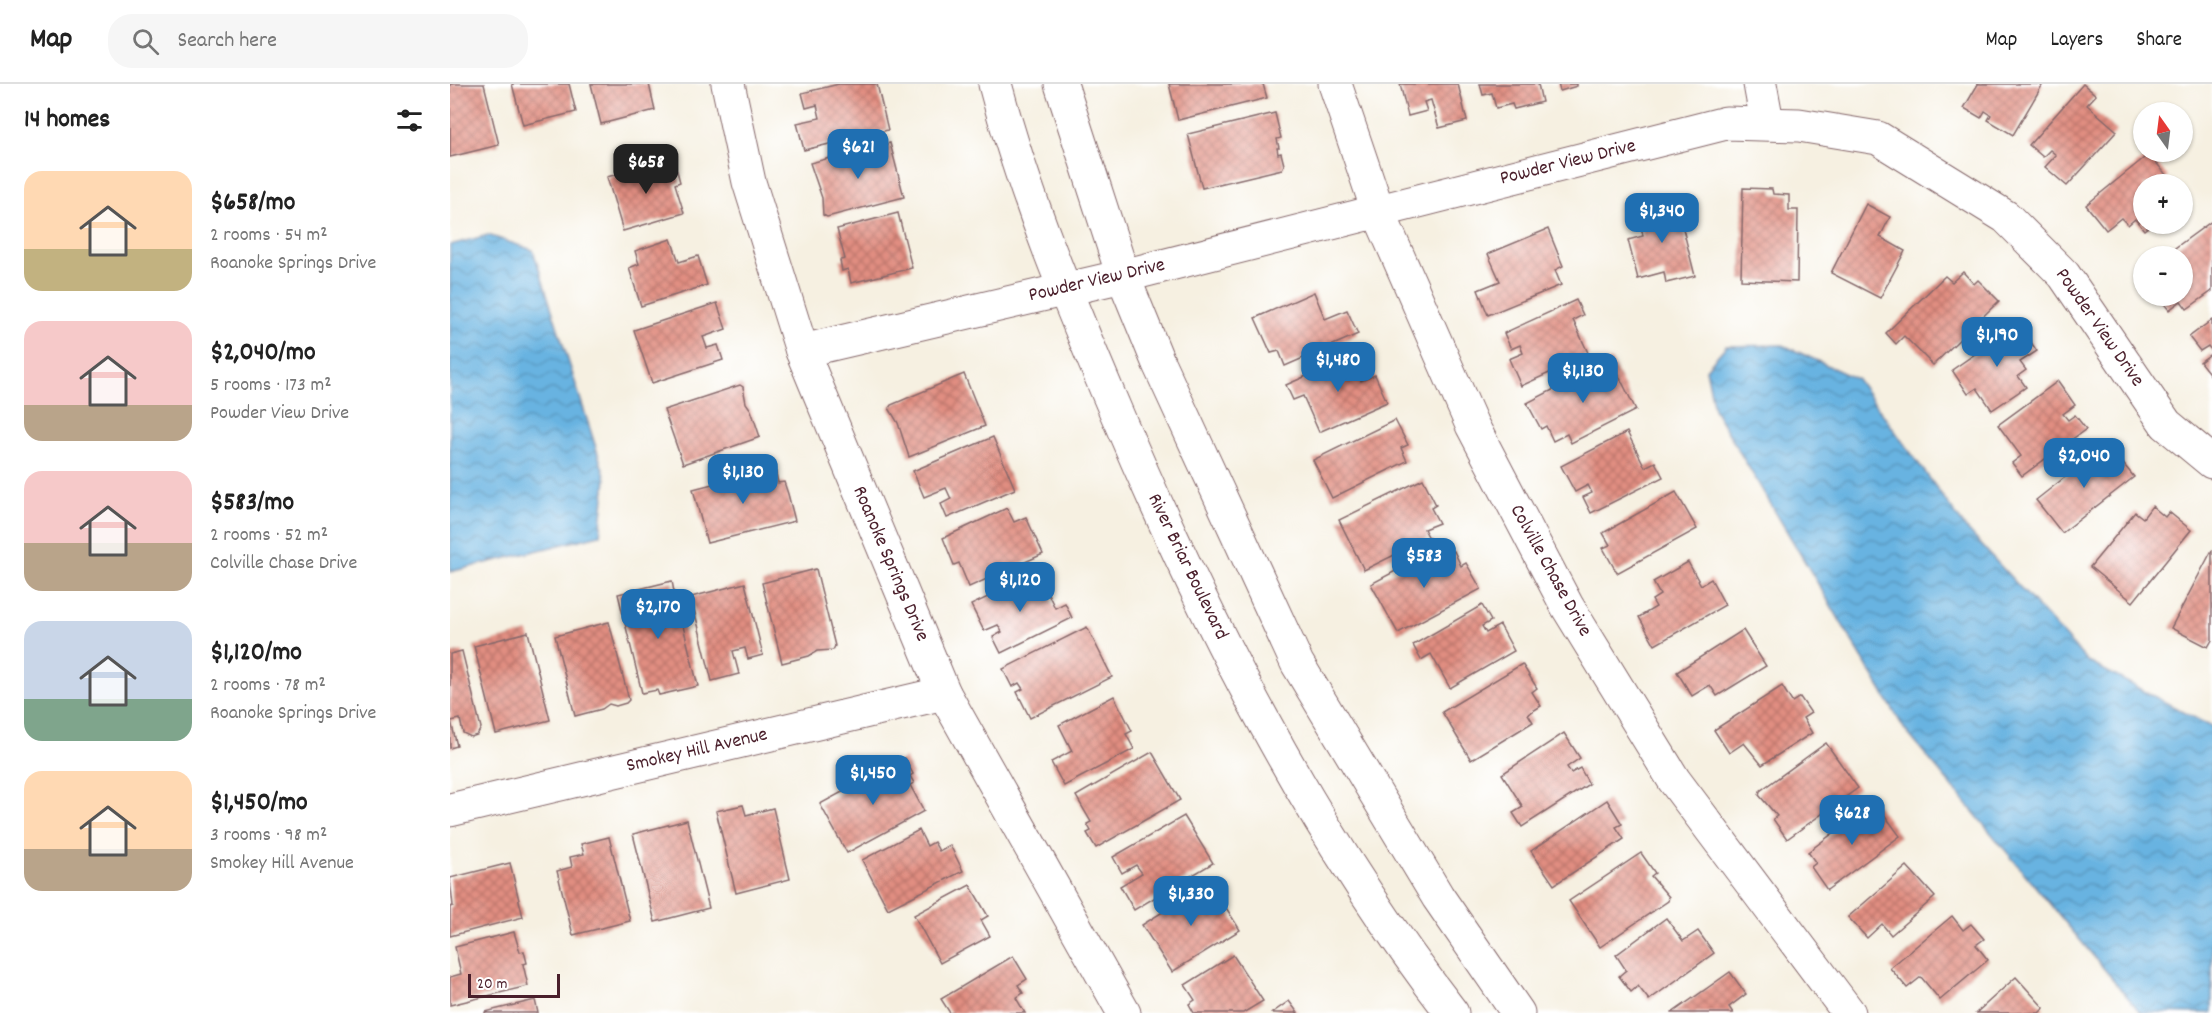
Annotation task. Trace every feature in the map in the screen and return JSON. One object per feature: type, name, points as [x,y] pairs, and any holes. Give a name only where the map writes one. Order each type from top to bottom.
[{"type":"street","name":"Roanoke Springs Drive","points":[[728,84],[749,182],[802,351],[944,693],[1124,1013]]},
{"type":"street","name":"River Briar Boulevard","points":[[995,84],[1034,214],[1063,290],[1170,538],[1283,758],[1338,849],[1452,1013]]},
{"type":"street","points":[[1061,84],[1123,276],[1159,364],[1297,663],[1438,897],[1518,1013]]},
{"type":"street","name":"Colville Chase Drive","points":[[1335,84],[1378,211],[1472,425],[1567,606],[1674,780],[1849,1013]]},
{"type":"street","points":[[1760,84],[1767,122]]},
{"type":"street","name":"Powder View Drive","points":[[802,351],[1123,276],[1726,123],[1767,122],[1878,138],[2006,217],[2064,274],[2166,424],[2212,462]]},
{"type":"street","name":"Smokey Hill Avenue","points":[[450,810],[944,693]]},
{"type":"water","points":[[488,235],[533,250],[606,479],[600,535],[450,572],[450,245]]},
{"type":"water","points":[[1783,345],[1857,379],[1965,527],[2087,661],[2212,727],[2212,1013],[2140,1012],[1905,730],[1714,409],[1706,369],[1726,346]]},
{"type":"building","points":[[450,84],[484,84],[499,145],[450,157]]},
{"type":"building","points":[[512,84],[569,84],[576,112],[523,125]]},
{"type":"building","points":[[591,84],[649,84],[655,110],[601,124]]},
{"type":"building","points":[[839,84],[877,84],[888,130],[804,150],[797,123],[820,118],[817,105],[806,108],[802,93]]},
{"type":"building","points":[[1169,84],[1263,84],[1267,98],[1178,120]]},
{"type":"building","points":[[1400,84],[1458,84],[1467,121],[1439,128],[1431,100],[1424,102],[1427,111],[1408,116]]},
{"type":"building","points":[[1480,84],[1538,84],[1542,102],[1514,109],[1512,104],[1496,108],[1492,93],[1483,95]]},
{"type":"building","points":[[1558,84],[1577,84],[1577,86],[1560,91]]},
{"type":"building","points":[[1978,84],[2043,84],[2013,135],[1988,120],[1991,115],[1985,111],[1981,118],[1964,108]]},
{"type":"building","points":[[2083,84],[2096,95],[2087,105],[2117,131],[2067,186],[2045,167],[2056,155],[2050,150],[2043,157],[2029,145]]},
{"type":"building","points":[[1275,113],[1281,138],[1277,139],[1279,148],[1277,148],[1284,165],[1282,169],[1202,188],[1188,134]]},
{"type":"building","points":[[890,143],[904,197],[827,217],[823,215],[822,198],[810,163]]},
{"type":"building","points":[[668,159],[672,173],[677,171],[680,182],[675,184],[684,213],[623,231],[607,177]]},
{"type":"building","points":[[2139,162],[2156,162],[2166,174],[2133,174],[2133,221],[2128,225],[2121,218],[2106,230],[2086,205]]},
{"type":"building","points":[[1743,188],[1772,189],[1773,194],[1789,195],[1789,210],[1798,210],[1797,282],[1741,280]]},
{"type":"building","points":[[1675,197],[1695,276],[1666,283],[1664,272],[1638,279],[1628,240],[1643,236],[1641,226],[1649,224],[1644,206]]},
{"type":"building","points":[[1866,204],[1890,217],[1880,237],[1905,251],[1880,298],[1831,273]]},
{"type":"building","points":[[898,213],[912,268],[851,283],[848,269],[842,271],[840,260],[845,259],[837,229]]},
{"type":"building","points":[[2212,221],[2212,291],[2193,305],[2193,246],[2178,246]]},
{"type":"building","points":[[1548,229],[1563,266],[1555,270],[1561,285],[1488,315],[1478,290],[1500,281],[1488,254]]},
{"type":"building","points":[[671,239],[679,262],[698,256],[707,285],[641,306],[629,268],[639,264],[635,251]]},
{"type":"building","points":[[1963,272],[1974,284],[1978,280],[1999,301],[1933,365],[1904,336],[1896,344],[1886,333],[1945,276],[1952,282]]},
{"type":"building","points":[[1314,292],[1325,319],[1347,310],[1358,334],[1285,366],[1279,351],[1271,353],[1255,318]]},
{"type":"building","points":[[1576,300],[1583,315],[1573,320],[1589,355],[1521,386],[1509,359],[1523,353],[1520,345],[1511,349],[1504,333]]},
{"type":"building","points":[[717,303],[726,329],[703,337],[707,348],[718,345],[723,360],[652,383],[634,330]]},
{"type":"building","points":[[2212,320],[2212,351],[2208,346],[2200,351],[2189,337]]},
{"type":"building","points":[[2018,324],[2037,351],[2020,362],[2026,370],[2018,376],[2026,387],[1992,410],[1977,388],[1968,394],[1952,370]]},
{"type":"building","points":[[1359,353],[1366,370],[1358,374],[1361,381],[1375,375],[1387,402],[1319,432],[1303,396],[1293,400],[1286,385]]},
{"type":"building","points":[[2212,353],[2212,377],[2200,362]]},
{"type":"building","points":[[1611,360],[1636,410],[1571,443],[1567,434],[1553,441],[1546,426],[1541,429],[1527,403]]},
{"type":"building","points":[[964,374],[985,426],[909,457],[898,423],[889,408],[891,405]]},
{"type":"building","points":[[2058,381],[2075,405],[2063,414],[2068,420],[2075,415],[2086,429],[2022,476],[2012,463],[2021,456],[1998,425]]},
{"type":"building","points":[[740,385],[743,387],[746,403],[751,410],[760,437],[683,464],[664,410]]},
{"type":"building","points":[[1395,420],[1408,445],[1401,448],[1407,461],[1332,498],[1313,460]]},
{"type":"building","points":[[1627,432],[1645,467],[1655,462],[1663,477],[1591,513],[1583,497],[1592,493],[1588,485],[1575,492],[1561,466]]},
{"type":"building","points":[[993,437],[1015,489],[947,518],[941,504],[951,499],[946,488],[924,497],[913,471]]},
{"type":"building","points":[[2102,448],[2111,459],[2116,455],[2134,477],[2062,533],[2036,500]]},
{"type":"building","points":[[775,468],[778,483],[784,482],[795,521],[707,543],[693,489]]},
{"type":"building","points":[[1423,479],[1436,505],[1431,508],[1439,523],[1424,529],[1429,538],[1364,570],[1339,520]]},
{"type":"building","points":[[1676,492],[1697,529],[1617,573],[1603,548],[1610,545],[1603,533]]},
{"type":"building","points":[[2152,506],[2165,517],[2169,512],[2191,530],[2133,602],[2090,567],[2135,512],[2143,518]]},
{"type":"building","points":[[1007,508],[1014,522],[1026,517],[1043,554],[969,587],[959,563],[954,565],[943,538]]},
{"type":"building","points":[[1435,550],[1440,558],[1454,551],[1461,566],[1466,563],[1481,589],[1398,633],[1371,584]]},
{"type":"building","points":[[2212,550],[2212,640],[2208,647],[2171,628]]},
{"type":"building","points":[[1688,562],[1701,585],[1711,579],[1725,605],[1655,645],[1639,617],[1656,607],[1652,600],[1660,595],[1653,582]]},
{"type":"building","points":[[816,569],[835,646],[833,650],[817,651],[809,656],[782,663],[762,583]]},
{"type":"building","points":[[1038,573],[1055,608],[1065,603],[1072,618],[1001,653],[993,637],[1002,632],[998,625],[984,631],[971,605]]},
{"type":"building","points":[[672,581],[674,592],[667,594],[668,600],[676,598],[698,686],[659,695],[657,690],[642,693],[618,594]]},
{"type":"building","points":[[745,583],[763,655],[748,659],[745,648],[733,651],[739,674],[712,681],[691,597]]},
{"type":"building","points":[[1482,605],[1491,621],[1482,626],[1486,633],[1500,625],[1514,651],[1450,688],[1431,654],[1421,660],[1413,645]]},
{"type":"building","points":[[609,622],[629,700],[616,706],[609,704],[602,709],[575,716],[555,636]]},
{"type":"building","points":[[1087,627],[1112,677],[1030,718],[1017,692],[1023,689],[1019,683],[1012,687],[1003,669]]},
{"type":"building","points":[[1743,630],[1766,666],[1717,696],[1710,685],[1692,696],[1677,672]]},
{"type":"building","points":[[528,632],[550,720],[496,734],[474,646]]},
{"type":"building","points":[[462,651],[481,728],[477,735],[471,737],[463,733],[460,719],[451,721],[457,746],[450,748],[450,654]]},
{"type":"building","points":[[1522,664],[1537,688],[1532,692],[1541,706],[1528,714],[1533,722],[1471,760],[1442,712]]},
{"type":"building","points":[[1782,686],[1792,702],[1800,697],[1811,713],[1803,718],[1812,733],[1762,765],[1744,743],[1729,753],[1714,730]]},
{"type":"building","points":[[1114,696],[1132,731],[1126,734],[1134,749],[1064,786],[1051,762],[1072,751],[1059,725]]},
{"type":"building","points":[[1564,733],[1580,758],[1567,767],[1571,773],[1580,768],[1589,784],[1522,827],[1513,813],[1523,807],[1502,774]]},
{"type":"building","points":[[1826,743],[1858,788],[1787,839],[1773,819],[1777,816],[1759,795],[1760,791]]},
{"type":"building","points":[[1152,752],[1180,800],[1096,848],[1087,833],[1091,831],[1087,824],[1091,822],[1076,796]]},
{"type":"building","points":[[905,758],[913,774],[910,776],[914,783],[910,785],[924,811],[847,853],[820,804]]},
{"type":"building","points":[[1607,800],[1622,824],[1616,827],[1624,839],[1554,885],[1531,851]]},
{"type":"building","points":[[1875,802],[1900,836],[1827,890],[1811,867],[1816,863],[1808,852]]},
{"type":"building","points":[[743,805],[746,815],[773,808],[790,879],[736,893],[716,811]]},
{"type":"building","points":[[1184,816],[1213,863],[1134,910],[1120,886],[1142,873],[1136,865],[1122,873],[1113,857]]},
{"type":"building","points":[[687,820],[709,908],[655,922],[633,834]]},
{"type":"building","points":[[919,830],[927,846],[934,842],[939,851],[950,845],[963,871],[888,909],[862,860]]},
{"type":"building","points":[[609,837],[630,921],[573,935],[557,871],[572,867],[570,857],[584,854],[581,844]]},
{"type":"building","points":[[1641,853],[1655,873],[1651,876],[1669,897],[1668,901],[1600,947],[1569,901]]},
{"type":"building","points":[[510,863],[523,917],[450,936],[450,907],[453,906],[450,878]]},
{"type":"building","points":[[1907,866],[1935,897],[1891,935],[1882,924],[1867,938],[1848,917]]},
{"type":"building","points":[[1210,882],[1240,930],[1172,972],[1142,925]]},
{"type":"building","points":[[970,885],[988,916],[981,920],[990,936],[940,963],[914,915]]},
{"type":"building","points":[[1952,916],[1963,930],[1971,924],[1984,939],[1976,945],[1988,960],[1940,1000],[1921,977],[1907,988],[1890,968]]},
{"type":"building","points":[[1666,918],[1683,941],[1698,931],[1714,953],[1649,1000],[1638,986],[1631,992],[1619,976],[1626,970],[1616,955]]},
{"type":"building","points":[[514,932],[520,952],[524,951],[527,963],[523,964],[528,986],[450,1005],[450,977],[461,974],[455,947]]},
{"type":"building","points":[[1233,955],[1263,1001],[1243,1013],[1194,1013],[1189,1004],[1195,1000],[1185,985]]},
{"type":"building","points":[[1013,956],[1027,979],[1018,985],[1023,993],[1016,998],[1025,1013],[950,1013],[941,999]]},
{"type":"building","points":[[1730,972],[1746,994],[1729,1007],[1733,1013],[1672,1013]]},
{"type":"building","points":[[2016,977],[2044,1008],[2039,1013],[1976,1013]]},
{"type":"building","points":[[535,1000],[538,1013],[485,1013],[485,1012]]},
{"type":"building","points":[[1289,1001],[1298,1013],[1272,1013]]}]
